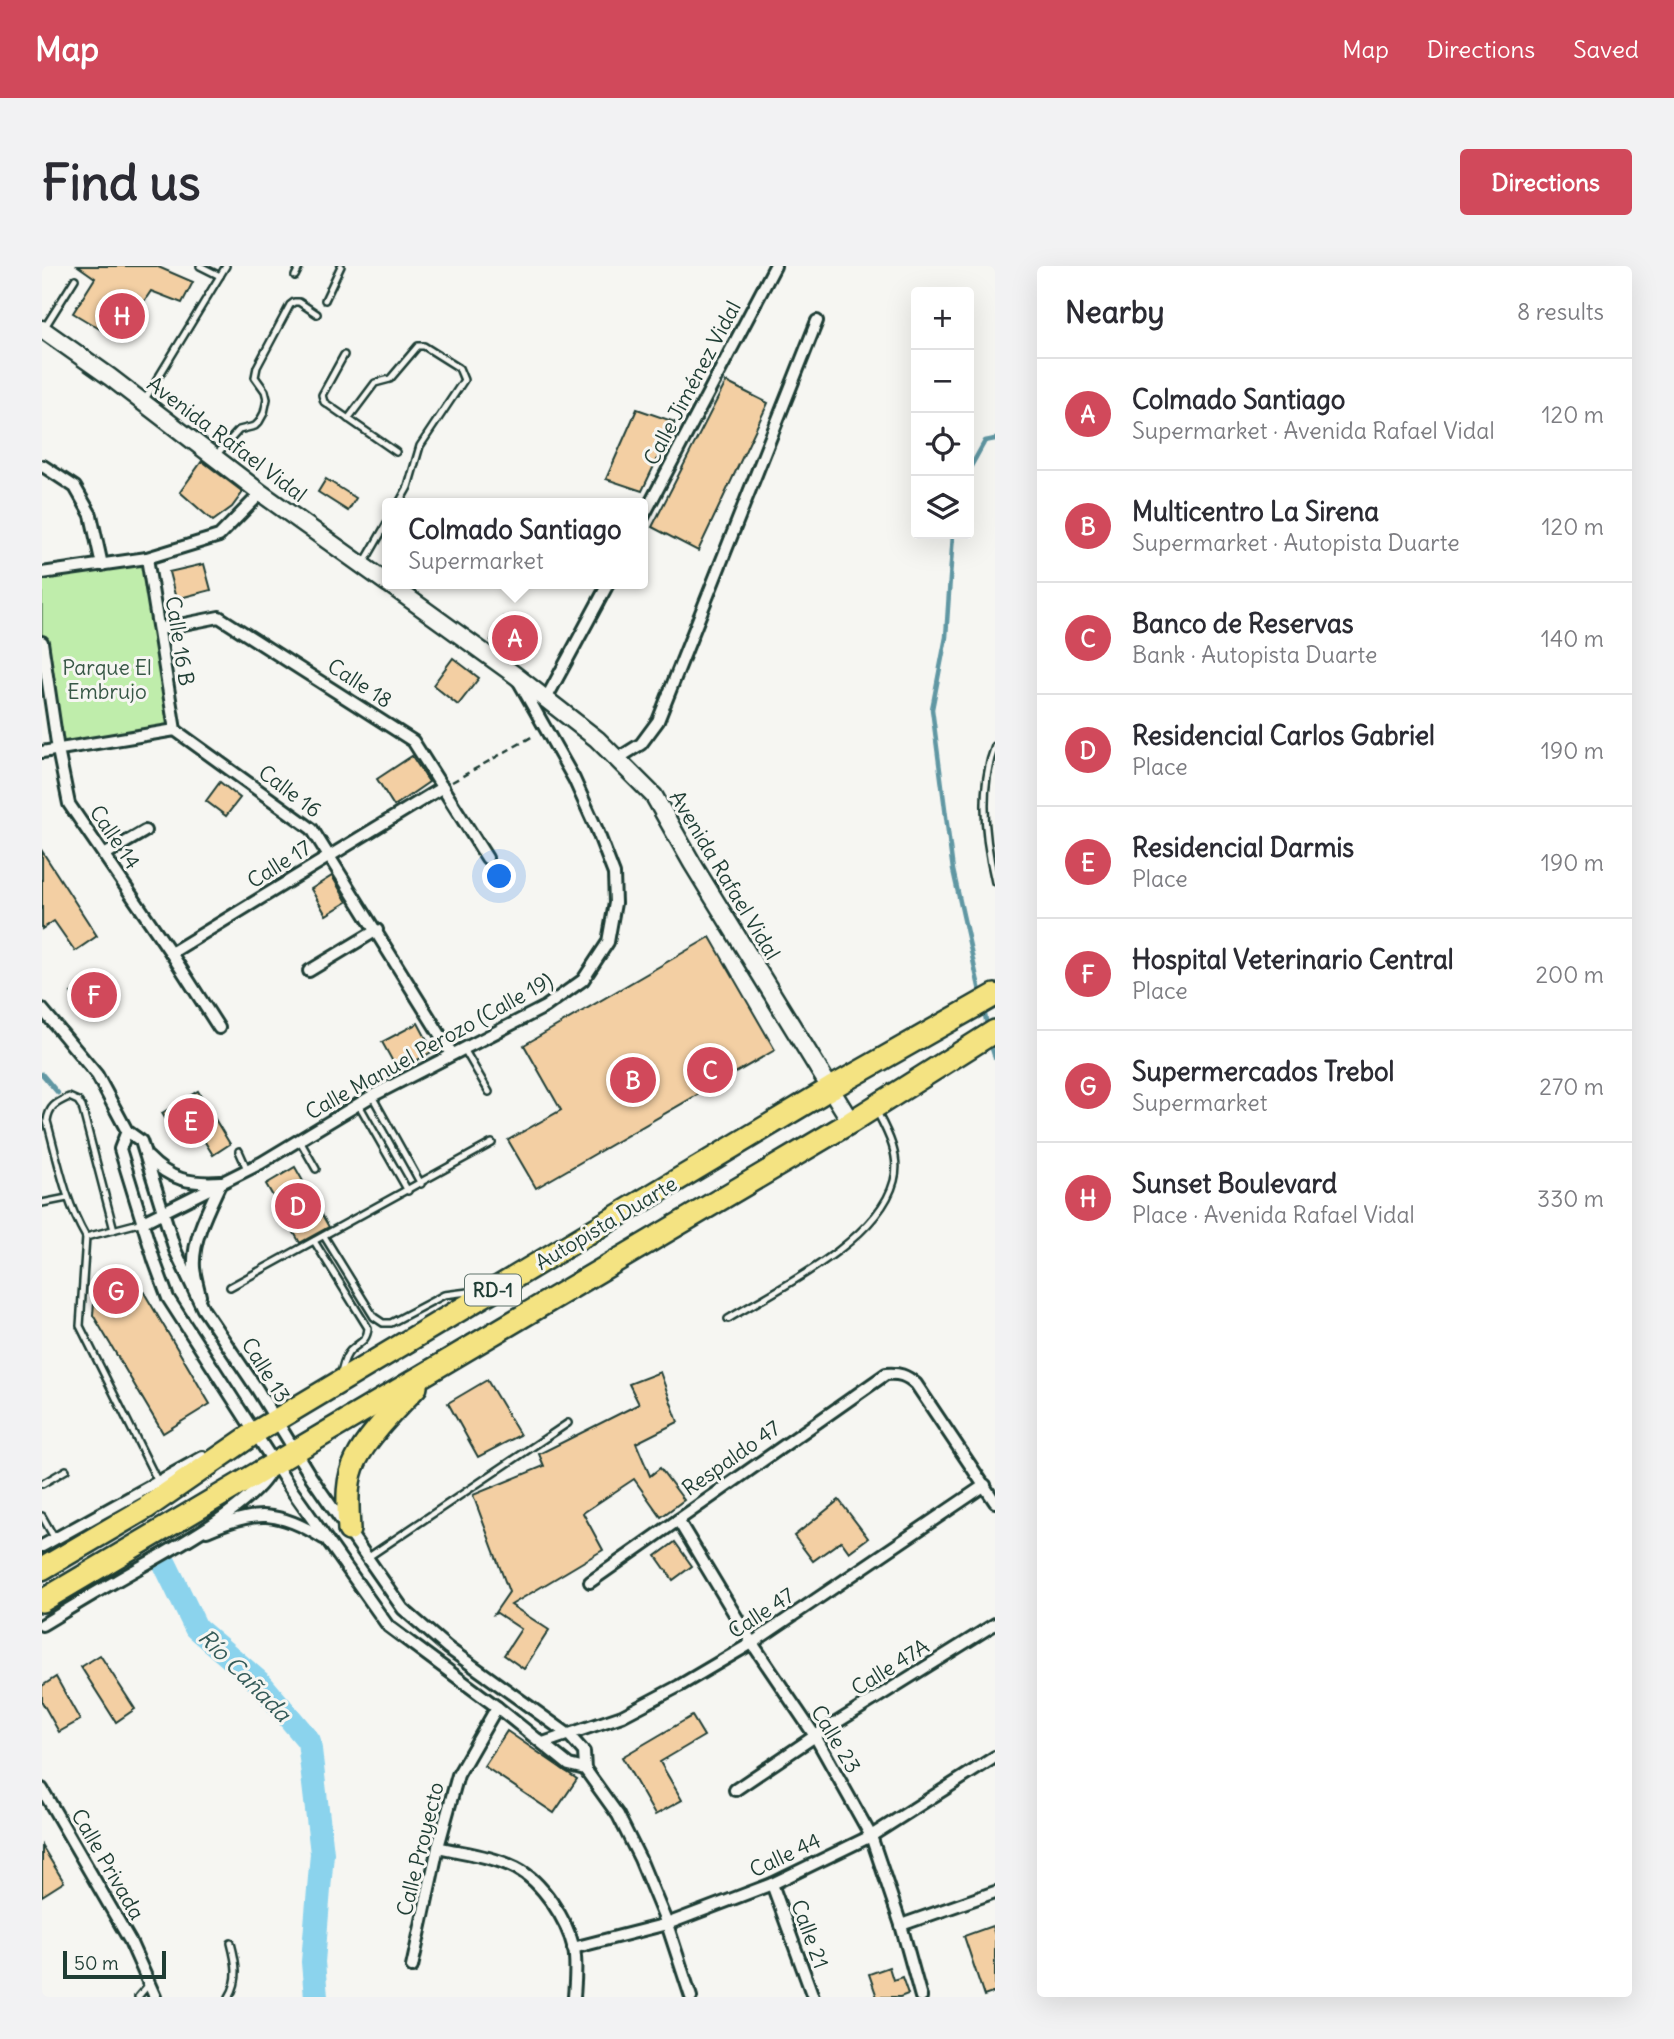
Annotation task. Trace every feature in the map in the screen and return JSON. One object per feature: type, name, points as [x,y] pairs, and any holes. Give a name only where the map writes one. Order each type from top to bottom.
[{"type":"highway","name":"Autopista Duarte","points":[[42,1569],[146,1508],[229,1448],[831,1088],[995,995]]},
{"type":"highway","name":"Autopista Duarte","points":[[42,1601],[851,1122],[995,1031]]},
{"type":"highway","points":[[349,1530],[349,1483],[356,1460],[394,1411],[429,1373]]},
{"type":"main road","name":"Avenida Rafael Vidal","points":[[43,329],[261,493],[382,579]]},
{"type":"main road","name":"Avenida Rafael Vidal","points":[[396,589],[515,675],[597,739],[654,796],[851,1122]]},
{"type":"street","name":"Calle Jiménez Vidal","points":[[648,507],[775,266]]},
{"type":"street","points":[[617,760],[641,744],[658,721],[817,321]]},
{"type":"street","points":[[43,466],[75,487],[90,514],[102,565]]},
{"type":"street","points":[[42,573],[147,558],[219,536],[261,493]]},
{"type":"street","name":"Calle 16 B","points":[[147,558],[175,730]]},
{"type":"street","points":[[546,699],[605,589]]},
{"type":"street","name":"Calle 18","points":[[159,629],[219,617],[413,741],[487,858]]},
{"type":"street","name":"Calle 14","points":[[42,642],[69,804],[219,1028]]},
{"type":"street","name":"Calle Manuel Perozo (Calle 19)","points":[[143,1222],[247,1170],[372,1097],[545,1007],[583,979],[608,942],[615,903],[614,874],[574,779],[515,675]]},
{"type":"street","points":[[42,752],[175,730]]},
{"type":"street","name":"Calle 16","points":[[175,730],[312,829],[452,1054]]},
{"type":"street","name":"Calle 17","points":[[171,953],[443,787]]},
{"type":"street","points":[[103,855],[145,831]]},
{"type":"street","points":[[309,971],[377,930]]},
{"type":"street","points":[[42,1009],[97,1075],[127,1131],[141,1141],[176,1250],[203,1309]]},
{"type":"street","points":[[127,1131],[120,1149],[168,1298],[355,1582],[388,1626],[497,1707],[569,1765],[585,1769]]},
{"type":"street","points":[[146,1155],[160,1170],[184,1181],[221,1182],[202,1224],[195,1256],[194,1267],[203,1309]]},
{"type":"street","name":"Calle 13","points":[[203,1309],[257,1389],[311,1477],[402,1609],[420,1626],[569,1735]]},
{"type":"street","name":"Respaldo 47","points":[[590,1582],[875,1379],[886,1374],[897,1373],[916,1384],[985,1485]]},
{"type":"street","points":[[42,1546],[228,1444],[256,1432]]},
{"type":"street","points":[[42,1625],[185,1541],[253,1493],[266,1479],[275,1461]]},
{"type":"street","points":[[985,1485],[995,1502]]},
{"type":"street","name":"Calle 47","points":[[543,1743],[622,1716],[679,1686],[752,1643],[985,1485]]},
{"type":"street","points":[[185,1541],[230,1521],[254,1516],[298,1523],[327,1540]]},
{"type":"street","name":"Calle 23","points":[[678,1520],[752,1643],[815,1736],[871,1836],[901,1925],[921,1997]]},
{"type":"street","points":[[355,1582],[374,1569]]},
{"type":"street","name":"Calle 47A","points":[[735,1790],[815,1736],[995,1624]]},
{"type":"street","name":"Calle Proyecto","points":[[412,1967],[438,1847],[458,1775],[497,1707]]},
{"type":"street","points":[[569,1735],[584,1752],[585,1769],[618,1815],[640,1859],[667,1924],[691,1997]]},
{"type":"street","name":"Calle 44","points":[[573,1948],[667,1924],[772,1884],[871,1836],[995,1757]]},
{"type":"street","name":"Calle Privada","points":[[42,1789],[130,1941],[155,1997]]},
{"type":"street","points":[[438,1847],[492,1859],[514,1867],[532,1878],[557,1910],[573,1948],[574,1997]]},
{"type":"street","name":"Calle 21","points":[[772,1884],[813,1997]]},
{"type":"street","points":[[901,1925],[995,1892]]},
{"type":"lane","points":[[200,266],[220,276]]},
{"type":"lane","points":[[143,402],[226,266]]},
{"type":"lane","points":[[295,276],[300,266]]},
{"type":"lane","points":[[325,300],[341,266]]},
{"type":"lane","points":[[43,329],[75,279]]},
{"type":"lane","points":[[214,457],[239,430],[259,422],[264,413],[267,399],[255,377],[257,367],[290,306],[299,302],[317,314]]},
{"type":"lane","points":[[348,419],[376,383],[390,379],[418,346],[424,346],[459,368],[464,380],[421,446],[402,498]]},
{"type":"lane","points":[[344,355],[322,395],[324,402],[396,452]]},
{"type":"lane","points":[[363,565],[382,532]]},
{"type":"lane","points":[[995,746],[990,758],[986,802],[988,855],[995,882]]},
{"type":"lane","points":[[988,855],[995,848]]},
{"type":"lane","points":[[464,1048],[489,1092]]},
{"type":"lane","points":[[114,1230],[82,1107],[69,1097],[50,1108],[47,1121],[67,1198],[86,1237],[80,1326],[158,1482]]},
{"type":"lane","points":[[372,1097],[421,1184]]},
{"type":"lane","points":[[359,1105],[408,1191]]},
{"type":"lane","points":[[728,1320],[841,1250],[881,1208],[894,1181],[896,1161],[889,1134],[874,1107]]},
{"type":"lane","points":[[299,1141],[316,1169]]},
{"type":"lane","points":[[230,1287],[492,1143]]},
{"type":"lane","points":[[239,1151],[247,1170]]},
{"type":"lane","points":[[42,1203],[67,1198]]},
{"type":"lane","points":[[86,1237],[143,1222]]},
{"type":"lane","points":[[324,1236],[374,1317],[383,1323],[391,1323],[444,1295],[496,1289]]},
{"type":"lane","points":[[314,1241],[368,1328],[363,1342],[351,1350],[344,1361],[338,1383]]},
{"type":"lane","points":[[367,1558],[568,1423]]},
{"type":"lane","points":[[42,1484],[66,1470]]},
{"type":"lane","points":[[42,1516],[55,1539]]},
{"type":"lane","points":[[229,1997],[235,1988],[237,1976],[231,1943]]},
{"type":"lane","points":[[138,1997],[149,1984]]},
{"type":"path","points":[[443,787],[545,729]]},
{"type":"green space","name":"Parque El Embrujo","points":[[147,558],[175,730],[58,750],[42,644],[42,573]]},
{"type":"building","points":[[78,266],[156,266],[193,282],[182,303],[151,291],[118,340],[73,313],[95,278]]},
{"type":"building","points":[[726,382],[768,403],[698,551],[652,527]]},
{"type":"building","points":[[637,409],[675,422],[642,491],[606,479]]},
{"type":"building","points":[[202,461],[243,492],[232,507],[213,521],[180,492]]},
{"type":"building","points":[[326,479],[356,498],[348,511],[318,492]]},
{"type":"building","points":[[204,564],[211,590],[176,599],[169,572]]},
{"type":"building","points":[[504,617],[528,630],[515,653],[491,640]]},
{"type":"building","points":[[453,658],[479,678],[458,705],[433,685]]},
{"type":"building","points":[[412,756],[429,782],[394,806],[377,779]]},
{"type":"building","points":[[220,782],[240,798],[226,816],[206,801]]},
{"type":"building","points":[[42,851],[97,936],[75,951],[54,921],[42,929]]},
{"type":"building","points":[[332,876],[347,902],[326,915],[311,889]]},
{"type":"building","points":[[710,937],[775,1050],[536,1188],[508,1140],[561,1110],[524,1045]]},
{"type":"building","points":[[104,974],[117,998],[83,1016],[71,993]]},
{"type":"building","points":[[418,1023],[433,1051],[398,1071],[382,1042]]},
{"type":"building","points":[[198,1091],[230,1144],[213,1155],[197,1129],[178,1140],[162,1113]]},
{"type":"building","points":[[295,1167],[329,1227],[300,1243],[266,1184]]},
{"type":"building","points":[[130,1269],[210,1404],[163,1433],[93,1315],[95,1290]]},
{"type":"building","points":[[660,1372],[678,1422],[636,1443],[650,1476],[660,1468],[684,1500],[661,1517],[634,1479],[583,1513],[603,1550],[511,1605],[549,1630],[524,1669],[504,1655],[521,1629],[497,1613],[494,1614],[509,1592],[473,1495],[544,1466],[539,1454],[639,1404],[629,1384]]},
{"type":"building","points":[[487,1380],[520,1435],[478,1457],[448,1403]]},
{"type":"building","points":[[839,1500],[868,1538],[849,1552],[841,1541],[813,1561],[794,1536]]},
{"type":"building","points":[[675,1542],[692,1566],[673,1580],[656,1556]]},
{"type":"building","points":[[100,1655],[135,1709],[116,1722],[81,1667]]},
{"type":"building","points":[[56,1677],[80,1720],[59,1732],[42,1702],[42,1686]]},
{"type":"building","points":[[692,1716],[704,1736],[660,1762],[682,1800],[655,1815],[622,1757]]},
{"type":"building","points":[[507,1731],[577,1779],[554,1813],[484,1766]]},
{"type":"building","points":[[42,1846],[64,1882],[42,1896]]},
{"type":"building","points":[[992,1926],[995,1935],[995,1992],[984,1996],[964,1936]]},
{"type":"building","points":[[889,1967],[893,1980],[902,1977],[908,1994],[900,1997],[877,1997],[869,1974]]},
{"type":"waterway","points":[[974,461],[985,441],[995,439]]},
{"type":"waterway","points":[[953,539],[946,637],[932,709],[953,870],[981,996]]},
{"type":"waterway","points":[[984,1008],[987,1027]]},
{"type":"waterway","points":[[990,1042],[995,1058]]},
{"type":"waterway","points":[[42,1074],[58,1093]]},
{"type":"waterway","name":"Río Cañada","points":[[165,1564],[196,1628],[260,1683],[309,1741],[322,1853],[313,1962],[316,1997]]},
{"type":"place","name":"Sunset Boulevard","points":[[122,316]]},
{"type":"place","name":"Colmado Santiago","points":[[515,638]]},
{"type":"place","name":"Hospital Veterinario Central","points":[[94,995]]},
{"type":"place","name":"Banco de Reservas","points":[[710,1070]]},
{"type":"place","name":"Multicentro La Sirena","points":[[633,1080]]},
{"type":"place","name":"Residencial Darmis","points":[[191,1121]]},
{"type":"place","name":"Residencial Carlos Gabriel","points":[[298,1206]]},
{"type":"place","name":"Supermercados Trebol","points":[[116,1291]]}]
